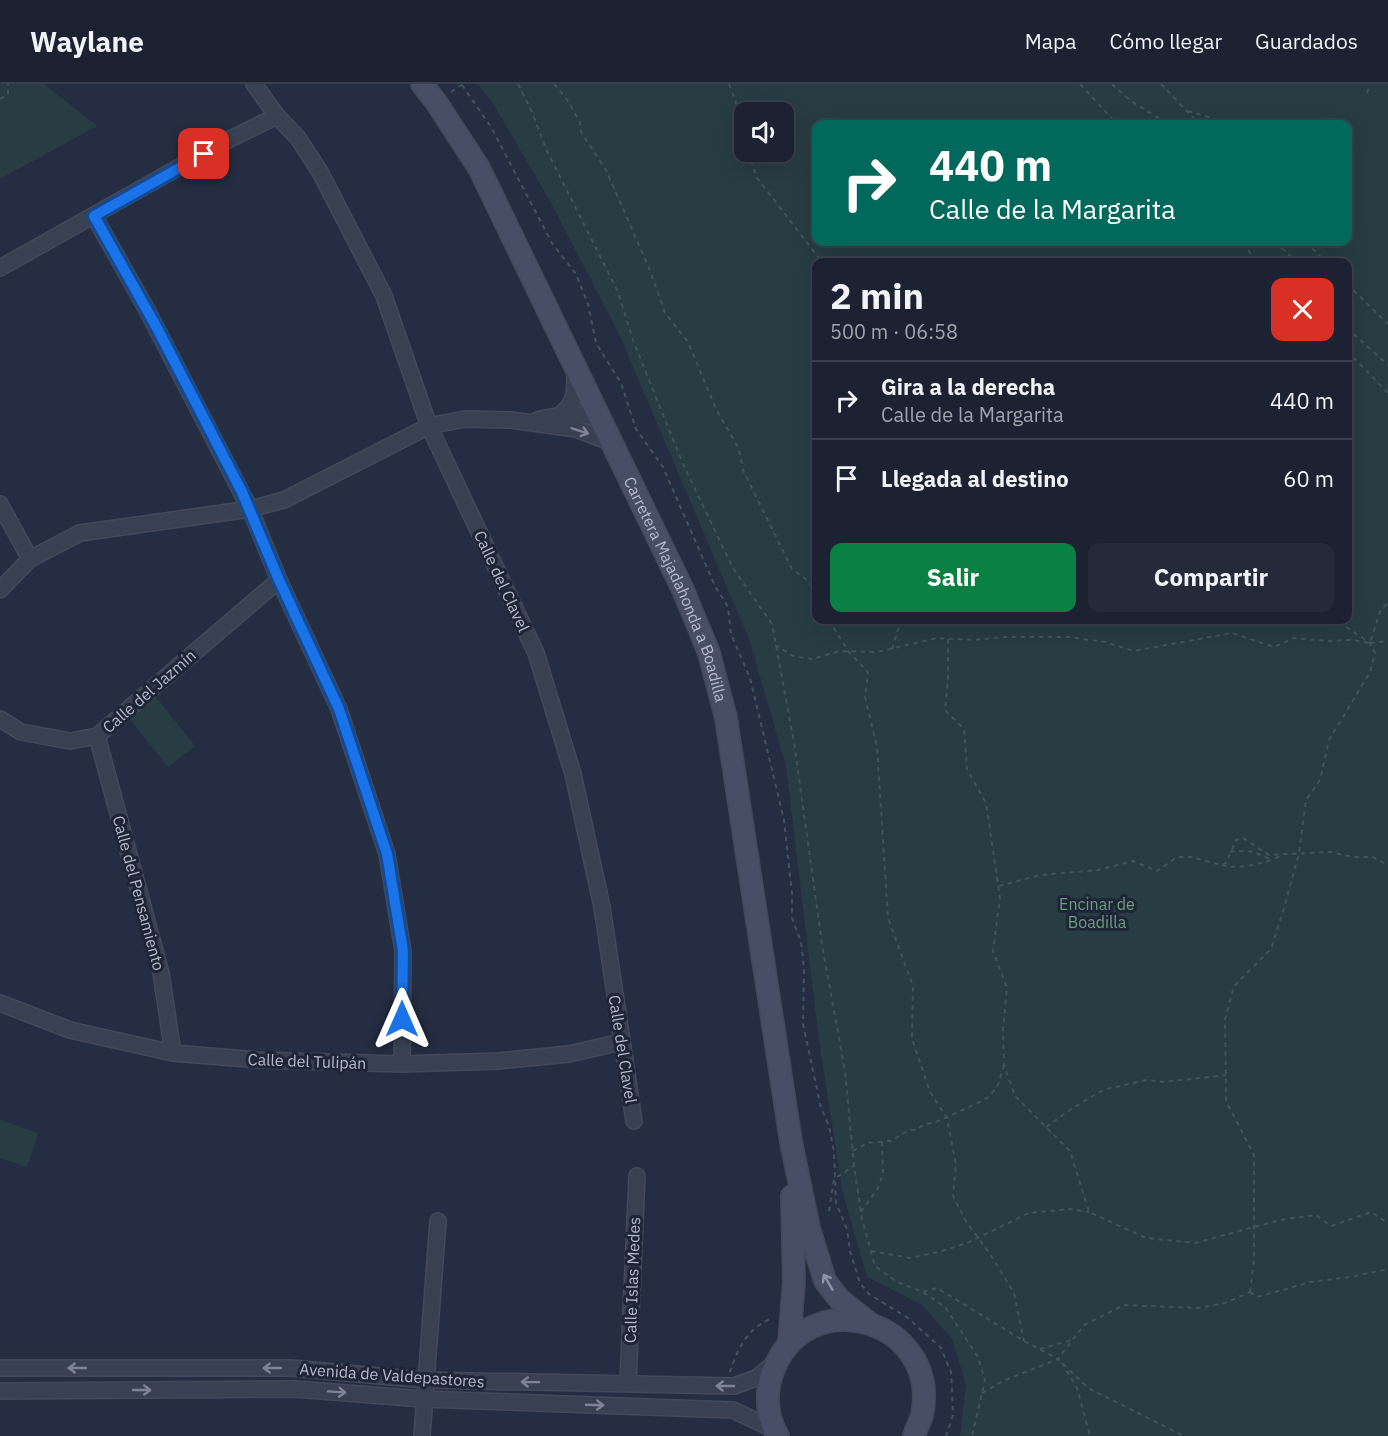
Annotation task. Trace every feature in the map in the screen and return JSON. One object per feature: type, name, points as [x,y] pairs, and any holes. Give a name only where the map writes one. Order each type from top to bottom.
[{"type":"street","name":"Calle del Clavel","points":[[254,84],[277,116],[298,138],[320,172],[384,296],[429,426],[536,653],[573,774],[602,907],[634,1121]]},
{"type":"street","name":"Carretera Majadahonda a Boadilla","points":[[422,84],[479,168],[683,590],[709,653],[726,718],[791,1142],[809,1228],[825,1281],[840,1300],[868,1322],[890,1333],[907,1348],[918,1369],[924,1392],[922,1415],[914,1436]]},
{"type":"street","points":[[0,268],[222,143],[277,116]]},
{"type":"street","points":[[94,216],[158,330],[250,509],[279,580],[339,709],[387,854],[403,951],[402,1064]]},
{"type":"street","points":[[561,414],[570,406],[575,393],[574,362]]},
{"type":"street","points":[[528,422],[561,414],[579,413],[601,418]]},
{"type":"street","points":[[0,590],[30,559],[80,533],[250,509],[284,500],[429,426],[465,419],[528,422],[576,429],[610,442]]},
{"type":"street","points":[[0,504],[30,559]]},
{"type":"street","name":"Calle del Jazmín","points":[[0,719],[21,732],[70,741],[97,736],[279,580]]},
{"type":"street","name":"Calle del Pensamiento","points":[[97,736],[161,973],[173,1053]]},
{"type":"street","name":"Calle del Tulipán","points":[[0,1003],[70,1030],[173,1053],[258,1060],[402,1064],[498,1061],[569,1054],[621,1042]]},
{"type":"street","name":"Carretera Majadahonda a Boadilla","points":[[789,1343],[794,1281],[791,1142]]},
{"type":"street","name":"Calle Islas Medes","points":[[628,1383],[637,1176]]},
{"type":"street","points":[[422,1436],[438,1221]]},
{"type":"street","points":[[776,1432],[768,1407],[768,1384],[776,1362],[789,1343],[806,1330],[826,1322],[847,1319],[868,1322]]},
{"type":"street","name":"Avenida de Valdepastores","points":[[0,1368],[291,1368],[425,1380],[734,1386],[756,1378],[776,1362]]},
{"type":"street","name":"Avenida de Valdepastores","points":[[0,1391],[296,1389],[423,1399],[733,1410],[776,1432]]},
{"type":"path","points":[[0,99],[8,94],[8,84]]},
{"type":"path","points":[[518,84],[547,151],[618,292],[634,343],[683,464],[733,568],[772,624],[794,742],[823,951],[845,1071],[861,1212],[875,1266],[897,1282],[923,1292],[945,1307],[978,1357],[985,1380],[972,1436]]},
{"type":"path","points":[[554,84],[566,98],[580,122],[581,132],[606,170],[623,212],[632,226],[665,313],[688,342],[716,409],[739,449],[743,470],[792,569],[807,580],[812,588]]},
{"type":"path","points":[[729,84],[736,102]]},
{"type":"path","points":[[1080,84],[1113,120]]},
{"type":"path","points":[[1112,84],[1131,100],[1162,120]]},
{"type":"path","points":[[1161,84],[1194,120]]},
{"type":"path","points":[[1367,93],[1370,84]]},
{"type":"path","points":[[1185,110],[1218,120]]},
{"type":"path","points":[[751,162],[757,178],[819,258]]},
{"type":"path","points":[[1279,246],[1293,258]]},
{"type":"path","points":[[1310,246],[1322,258]]},
{"type":"path","points":[[1352,289],[1388,324]]},
{"type":"path","points":[[1352,333],[1388,365]]},
{"type":"path","points":[[1352,356],[1388,393]]},
{"type":"path","points":[[630,432],[636,429]]},
{"type":"path","points":[[1370,643],[1382,609],[1388,603]]},
{"type":"path","points":[[831,624],[848,651],[868,672],[865,697],[877,747],[888,918],[913,986],[912,1040],[930,1092],[947,1118],[956,1165],[953,1196],[965,1220],[1014,1293],[1024,1341]]},
{"type":"path","points":[[892,649],[900,624]]},
{"type":"path","points":[[1250,1292],[1254,1261],[1254,1155],[1226,1101],[1225,1018],[1234,986],[1270,949],[1299,853],[1306,800],[1320,780],[1329,740],[1370,672],[1376,653],[1370,643],[1342,624]]},
{"type":"path","points":[[775,645],[793,656],[812,659],[840,651],[877,652],[937,638],[974,640],[1004,636],[1069,637],[1105,642],[1134,651],[1232,633],[1274,647],[1294,638],[1328,641],[1353,640],[1370,643],[1388,641]]},
{"type":"path","points":[[853,1151],[867,1143],[891,1141],[909,1130],[916,1130],[923,1125],[947,1118],[990,1096],[998,1085],[1004,1065],[1007,988],[993,951],[1000,898],[999,886],[986,803],[967,770],[963,729],[945,710],[948,639]]},
{"type":"path","points":[[1221,865],[1226,863],[1236,840],[1243,838],[1269,855],[1330,852],[1353,857],[1373,857],[1388,865]]},
{"type":"path","points":[[1230,852],[1244,849],[1272,860]]},
{"type":"path","points":[[999,886],[1040,875],[1098,870],[1133,861],[1157,871],[1177,857],[1191,857],[1221,865],[1240,866],[1272,860],[1285,854]]},
{"type":"path","points":[[1004,1065],[1015,1096],[1070,1151],[1089,1212]]},
{"type":"path","points":[[1046,1127],[1103,1090],[1146,1080],[1163,1082],[1226,1075]]},
{"type":"path","points":[[861,1212],[878,1188],[884,1174],[882,1141]]},
{"type":"path","points":[[829,1211],[834,1179],[855,1166]]},
{"type":"path","points":[[834,1179],[836,1203],[847,1229],[849,1251],[860,1283],[869,1294],[908,1318],[941,1348],[951,1372],[953,1415],[946,1436]]},
{"type":"path","points":[[871,1251],[910,1258],[939,1252],[979,1238],[1029,1214],[1069,1209],[1089,1212],[1146,1238],[1195,1243],[1280,1220],[1316,1215],[1331,1226],[1371,1212],[1388,1223]]},
{"type":"path","points":[[1250,1292],[1257,1297],[1311,1282],[1388,1269]]},
{"type":"path","points":[[923,1292],[937,1288],[1058,1359],[1088,1388],[1184,1436]]},
{"type":"path","points":[[981,1394],[1003,1381],[1058,1359],[1084,1324],[1124,1305],[1198,1308],[1224,1303],[1250,1292]]},
{"type":"path","points":[[1040,1349],[1073,1340]]},
{"type":"path","points":[[1058,1359],[1077,1388],[1090,1436]]},
{"type":"green space","points":[[0,84],[44,84],[97,126],[0,179]]},
{"type":"green space","name":"Encinar de Boadilla","points":[[478,84],[1388,84],[1388,1436],[960,1436],[966,1384],[952,1339],[922,1305],[867,1277],[843,1194],[819,1041],[786,766],[749,639],[619,334],[550,201],[494,105]]},
{"type":"green space","points":[[156,697],[195,746],[168,767],[129,718]]},
{"type":"green space","points":[[0,1120],[38,1133],[27,1167],[0,1158]]},
{"type":"route","points":[[204,154],[94,216],[157,328],[242,492],[279,580],[339,709],[387,854],[403,951],[402,1019]]}]
